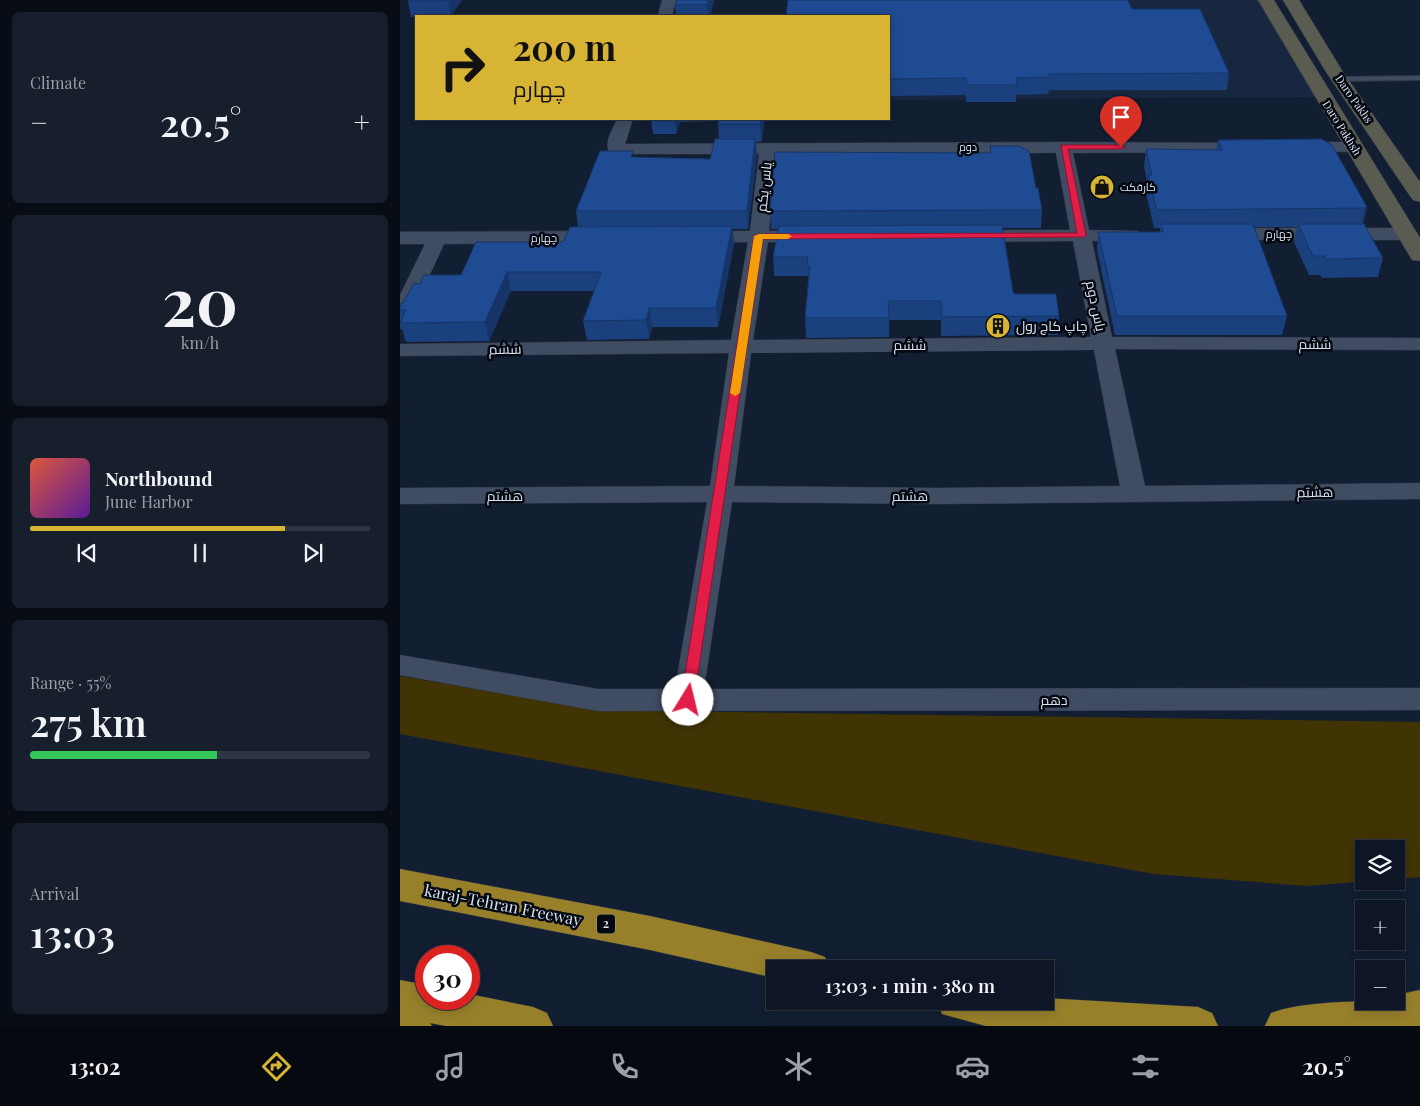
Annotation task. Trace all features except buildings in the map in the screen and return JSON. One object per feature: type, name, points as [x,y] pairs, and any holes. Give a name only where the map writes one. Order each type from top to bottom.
[{"type":"highway","name":"karaj-Tehran Freeway","points":[[400,885],[650,933],[771,960]]},
{"type":"highway","points":[[400,998],[533,1026]]},
{"type":"highway","points":[[1285,1026],[1367,1020],[1420,1008]]},
{"type":"highway","points":[[996,1010],[1074,1026]]},
{"type":"highway","points":[[1018,1015],[1198,1026]]},
{"type":"highway","points":[[400,1021],[412,1026]]},
{"type":"street","points":[[664,15],[669,0]]},
{"type":"street","name":"Daro Pakhsh","points":[[1266,0],[1353,147],[1374,178],[1420,255]]},
{"type":"street","name":"Daro Pakhs","points":[[1291,0],[1337,75],[1416,189]]},
{"type":"street","points":[[1309,73],[1337,75]]},
{"type":"street","name":"دوم","points":[[625,120],[616,141],[616,149],[1263,147]]},
{"type":"street","name":"یاس دوم","points":[[1064,147],[1134,494]]},
{"type":"street","points":[[1283,147],[1353,147]]},
{"type":"street","name":"یاس یکم","points":[[688,700],[759,236],[768,148]]},
{"type":"street","points":[[1374,178],[1390,173],[1416,189]]},
{"type":"street","name":"چهارم","points":[[1200,234],[1408,234]]},
{"type":"street","points":[[954,236],[1151,235]]},
{"type":"street","points":[[681,237],[826,236]]},
{"type":"street","name":"چهارم","points":[[400,238],[612,237]]},
{"type":"street","points":[[400,317],[437,238]]},
{"type":"street","name":"ششم","points":[[400,350],[1104,343],[1420,344]]},
{"type":"street","name":"هشتم","points":[[400,496],[720,494],[938,496],[1420,491]]},
{"type":"street","name":"دهم","points":[[400,666],[598,700],[1420,699]]},
{"type":"lane","points":[[1337,75],[1420,78]]},
{"type":"shaded area","points":[[791,0],[1262,0],[1323,97],[890,100],[890,15],[788,15]]},
{"type":"shaded area","points":[[400,676],[596,710],[1420,722],[1420,877],[1405,878],[1405,840],[1355,840],[1355,882],[1306,886],[1154,874],[400,734]]},
{"type":"slow traffic","points":[[735,393],[759,236],[788,236]]},
{"type":"place","name":"کارفکت","points":[[1102,187]]},
{"type":"place","name":"چاپ کاج رول","points":[[998,326]]},
{"type":"route","points":[[688,700],[759,236],[1082,235],[1064,147],[1121,147]]}]
